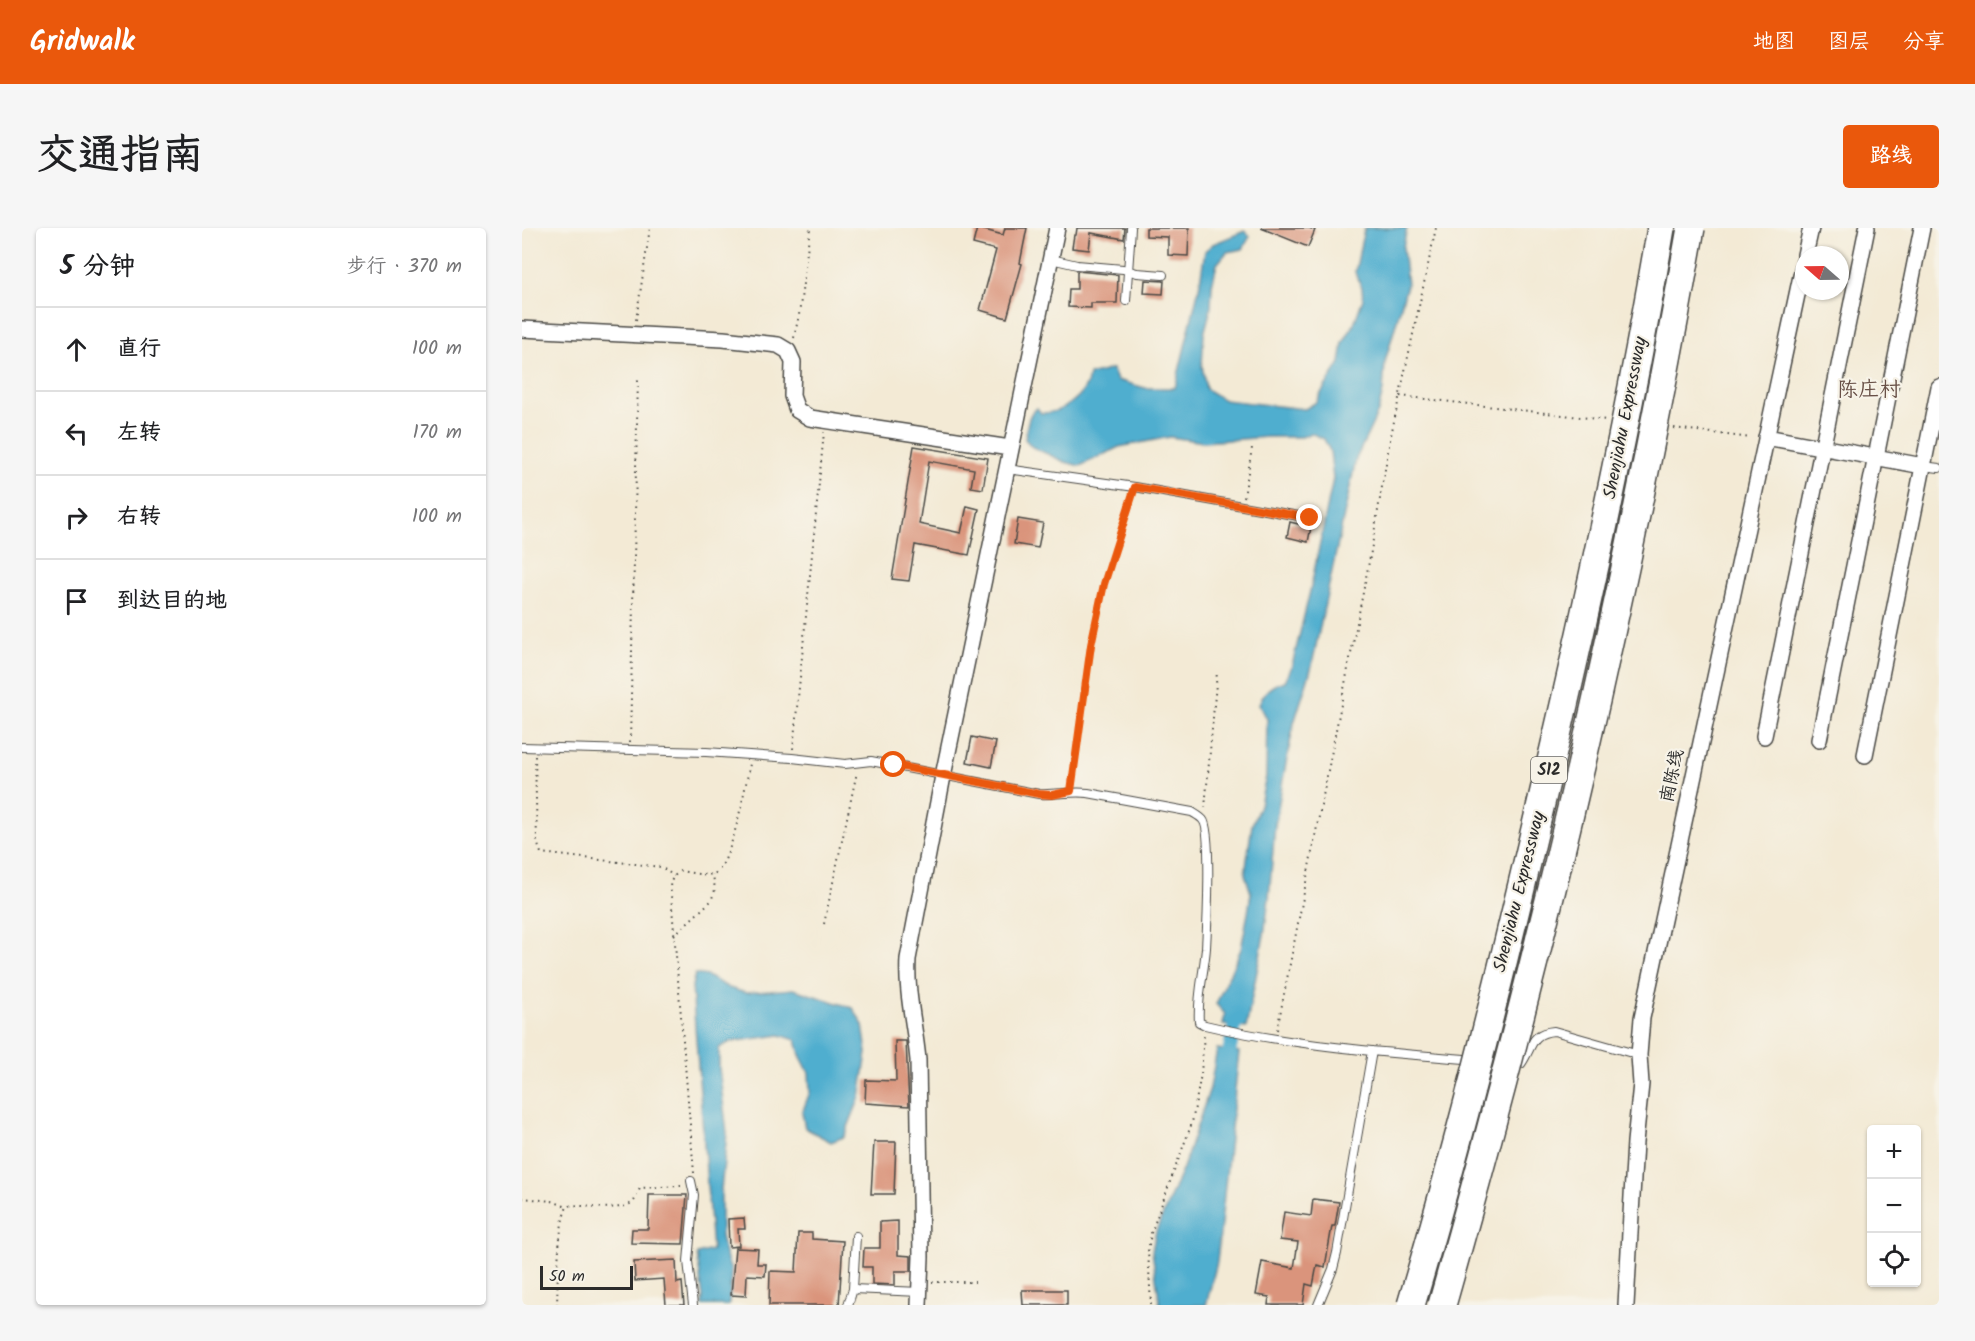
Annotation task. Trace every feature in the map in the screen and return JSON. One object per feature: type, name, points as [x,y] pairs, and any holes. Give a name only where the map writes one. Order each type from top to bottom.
[{"type":"highway","name":"Shenjiahu Expressway","points":[[1411,1305],[1498,985],[1580,639],[1632,392],[1661,228]]},
{"type":"highway","name":"Shenjiahu Expressway","points":[[1442,1305],[1519,1023],[1572,804],[1639,506],[1691,228]]},
{"type":"street","points":[[920,1293],[918,1060],[916,1030],[907,979],[908,959],[943,776],[1057,228]]},
{"type":"street","points":[[1807,246],[1811,228]]},
{"type":"street","points":[[1764,736],[1867,228]]},
{"type":"street","points":[[1819,740],[1922,228]]},
{"type":"street","name":"南陈线","points":[[1626,1305],[1635,1142],[1641,1084],[1638,1055],[1642,1018],[1796,300]]},
{"type":"street","points":[[522,329],[763,342],[778,345],[788,351],[793,362],[792,396],[796,410],[810,418],[1010,448]]},
{"type":"street","points":[[1865,755],[1939,387]]},
{"type":"street","points":[[1766,437],[1923,466]]},
{"type":"lane","points":[[1126,301],[1131,228]]},
{"type":"lane","points":[[1051,259],[1077,265],[1162,275]]},
{"type":"lane","points":[[1923,466],[1939,468]]},
{"type":"lane","points":[[1006,469],[1135,487],[1310,518]]},
{"type":"lane","points":[[522,747],[752,755],[844,764],[871,761],[1039,794],[1052,795],[1071,791],[1192,812],[1204,820],[1207,827],[1206,950],[1198,1009],[1199,1022],[1247,1035],[1372,1051],[1521,1064],[1535,1037],[1544,1032],[1554,1032],[1638,1055]]},
{"type":"lane","points":[[1318,1305],[1337,1253],[1372,1051]]},
{"type":"lane","points":[[691,1181],[694,1195],[688,1261],[693,1305]]},
{"type":"lane","points":[[848,1305],[853,1289],[856,1236]]},
{"type":"lane","points":[[853,1289],[920,1293]]},
{"type":"path","points":[[634,335],[650,228]]},
{"type":"path","points":[[788,351],[799,315],[810,228]]},
{"type":"path","points":[[1275,1038],[1400,396],[1436,228]]},
{"type":"path","points":[[630,751],[638,378]]},
{"type":"path","points":[[1400,396],[1611,420]]},
{"type":"path","points":[[792,758],[825,420]]},
{"type":"path","points":[[1668,428],[1748,438],[1766,437]]},
{"type":"path","points":[[1242,506],[1252,448]]},
{"type":"path","points":[[1071,791],[1093,635],[1104,584],[1135,487]]},
{"type":"path","points":[[1204,820],[1217,672]]},
{"type":"path","points":[[535,747],[537,842],[541,853],[661,867],[674,876]]},
{"type":"path","points":[[522,1198],[552,1201],[567,1207],[572,1205],[628,1206],[635,1200],[640,1188],[689,1185],[694,1177],[670,883],[680,871],[713,874],[721,869],[736,824],[752,755]]},
{"type":"path","points":[[824,924],[859,762]]},
{"type":"path","points":[[674,935],[711,901],[715,890],[713,874]]},
{"type":"path","points":[[1151,1305],[1148,1251],[1151,1233],[1192,1123],[1201,1074],[1205,1025]]},
{"type":"path","points":[[557,1305],[561,1235],[567,1207]]},
{"type":"path","points":[[920,1293],[975,1282]]},
{"type":"water","points":[[1365,228],[1407,228],[1403,247],[1407,285],[1385,362],[1383,391],[1378,412],[1356,459],[1311,669],[1294,723],[1275,825],[1264,935],[1246,1028],[1223,1025],[1225,1014],[1216,1004],[1241,949],[1251,893],[1245,874],[1252,825],[1260,805],[1266,777],[1267,719],[1259,704],[1269,689],[1285,681],[1292,666],[1333,479],[1330,451],[1324,439],[1311,433],[1302,437],[1204,442],[1170,437],[1119,447],[1080,466],[1065,462],[1032,447],[1025,439],[1027,426],[1034,410],[1037,408],[1041,413],[1049,413],[1064,407],[1078,397],[1089,375],[1112,369],[1117,380],[1145,388],[1175,388],[1199,288],[1205,251],[1213,244],[1245,231],[1250,236],[1243,249],[1227,252],[1217,264],[1212,285],[1211,308],[1204,334],[1202,365],[1206,389],[1224,400],[1305,409],[1315,403],[1340,363],[1343,343],[1353,326],[1363,299],[1362,288],[1355,272]]},
{"type":"water","points":[[695,974],[707,976],[729,988],[746,993],[793,989],[853,1008],[863,1025],[867,1053],[860,1097],[844,1137],[831,1142],[805,1128],[802,1113],[810,1092],[809,1073],[796,1040],[780,1035],[730,1042],[719,1048],[719,1068],[727,1133],[721,1190],[721,1236],[731,1271],[729,1305],[702,1305],[697,1254],[712,1250],[692,986]]},
{"type":"water","points":[[1217,1049],[1239,1052],[1217,1262],[1206,1305],[1160,1305],[1152,1251],[1156,1231],[1183,1168],[1210,1088]]},
{"type":"building","points":[[977,228],[1003,235],[1005,228],[1027,228],[1020,263],[1022,264],[1007,318],[980,310],[996,250],[973,244]]},
{"type":"building","points":[[1077,228],[1125,228],[1124,239],[1091,233],[1089,250],[1072,248]]},
{"type":"building","points":[[1146,228],[1189,228],[1188,256],[1168,255],[1168,237],[1146,236]]},
{"type":"building","points":[[1261,228],[1309,228],[1315,230],[1308,247]]},
{"type":"building","points":[[1077,271],[1118,275],[1117,303],[1091,303],[1091,308],[1068,307],[1069,289],[1077,289]]},
{"type":"building","points":[[1145,280],[1164,281],[1163,294],[1144,293]]},
{"type":"building","points":[[914,446],[988,458],[983,489],[971,487],[974,469],[929,461],[919,524],[961,533],[967,506],[979,509],[969,555],[915,545],[909,581],[892,579]]},
{"type":"building","points":[[1018,519],[1043,523],[1038,548],[1014,544]]},
{"type":"building","points":[[1290,522],[1311,527],[1308,542],[1287,537]]},
{"type":"building","points":[[972,737],[996,742],[991,767],[967,762]]},
{"type":"building","points":[[895,1041],[906,1041],[909,1106],[865,1103],[866,1080],[896,1081]]},
{"type":"building","points":[[874,1142],[896,1142],[894,1194],[871,1194]]},
{"type":"building","points":[[649,1195],[687,1195],[683,1244],[631,1243],[632,1229],[648,1229]]},
{"type":"building","points":[[1313,1199],[1339,1202],[1325,1267],[1317,1265],[1313,1286],[1306,1284],[1303,1305],[1268,1305],[1269,1297],[1256,1295],[1262,1262],[1294,1268],[1298,1242],[1280,1240],[1284,1212],[1311,1216]]},
{"type":"building","points":[[744,1218],[745,1229],[738,1229],[739,1246],[729,1247],[728,1219]]},
{"type":"building","points":[[898,1221],[898,1255],[911,1256],[911,1271],[895,1271],[895,1285],[872,1284],[872,1267],[863,1267],[864,1248],[880,1248],[880,1222]]},
{"type":"building","points":[[798,1233],[812,1233],[812,1239],[843,1241],[839,1305],[769,1305],[770,1271],[796,1272]]},
{"type":"building","points":[[735,1248],[758,1249],[757,1264],[766,1264],[765,1276],[747,1275],[746,1296],[731,1295]]},
{"type":"building","points":[[676,1260],[677,1283],[682,1282],[684,1305],[666,1305],[664,1279],[635,1281],[634,1262]]},
{"type":"building","points":[[1022,1290],[1067,1290],[1067,1305],[1023,1305]]},
{"type":"waterway","points":[[1226,1068],[1236,1019]]},
{"type":"district","name":"陈庄村","points":[[1869,390]]},
{"type":"route","points":[[894,765],[1039,794],[1052,795],[1071,791],[1091,645],[1104,584],[1135,487],[1310,518]]}]
